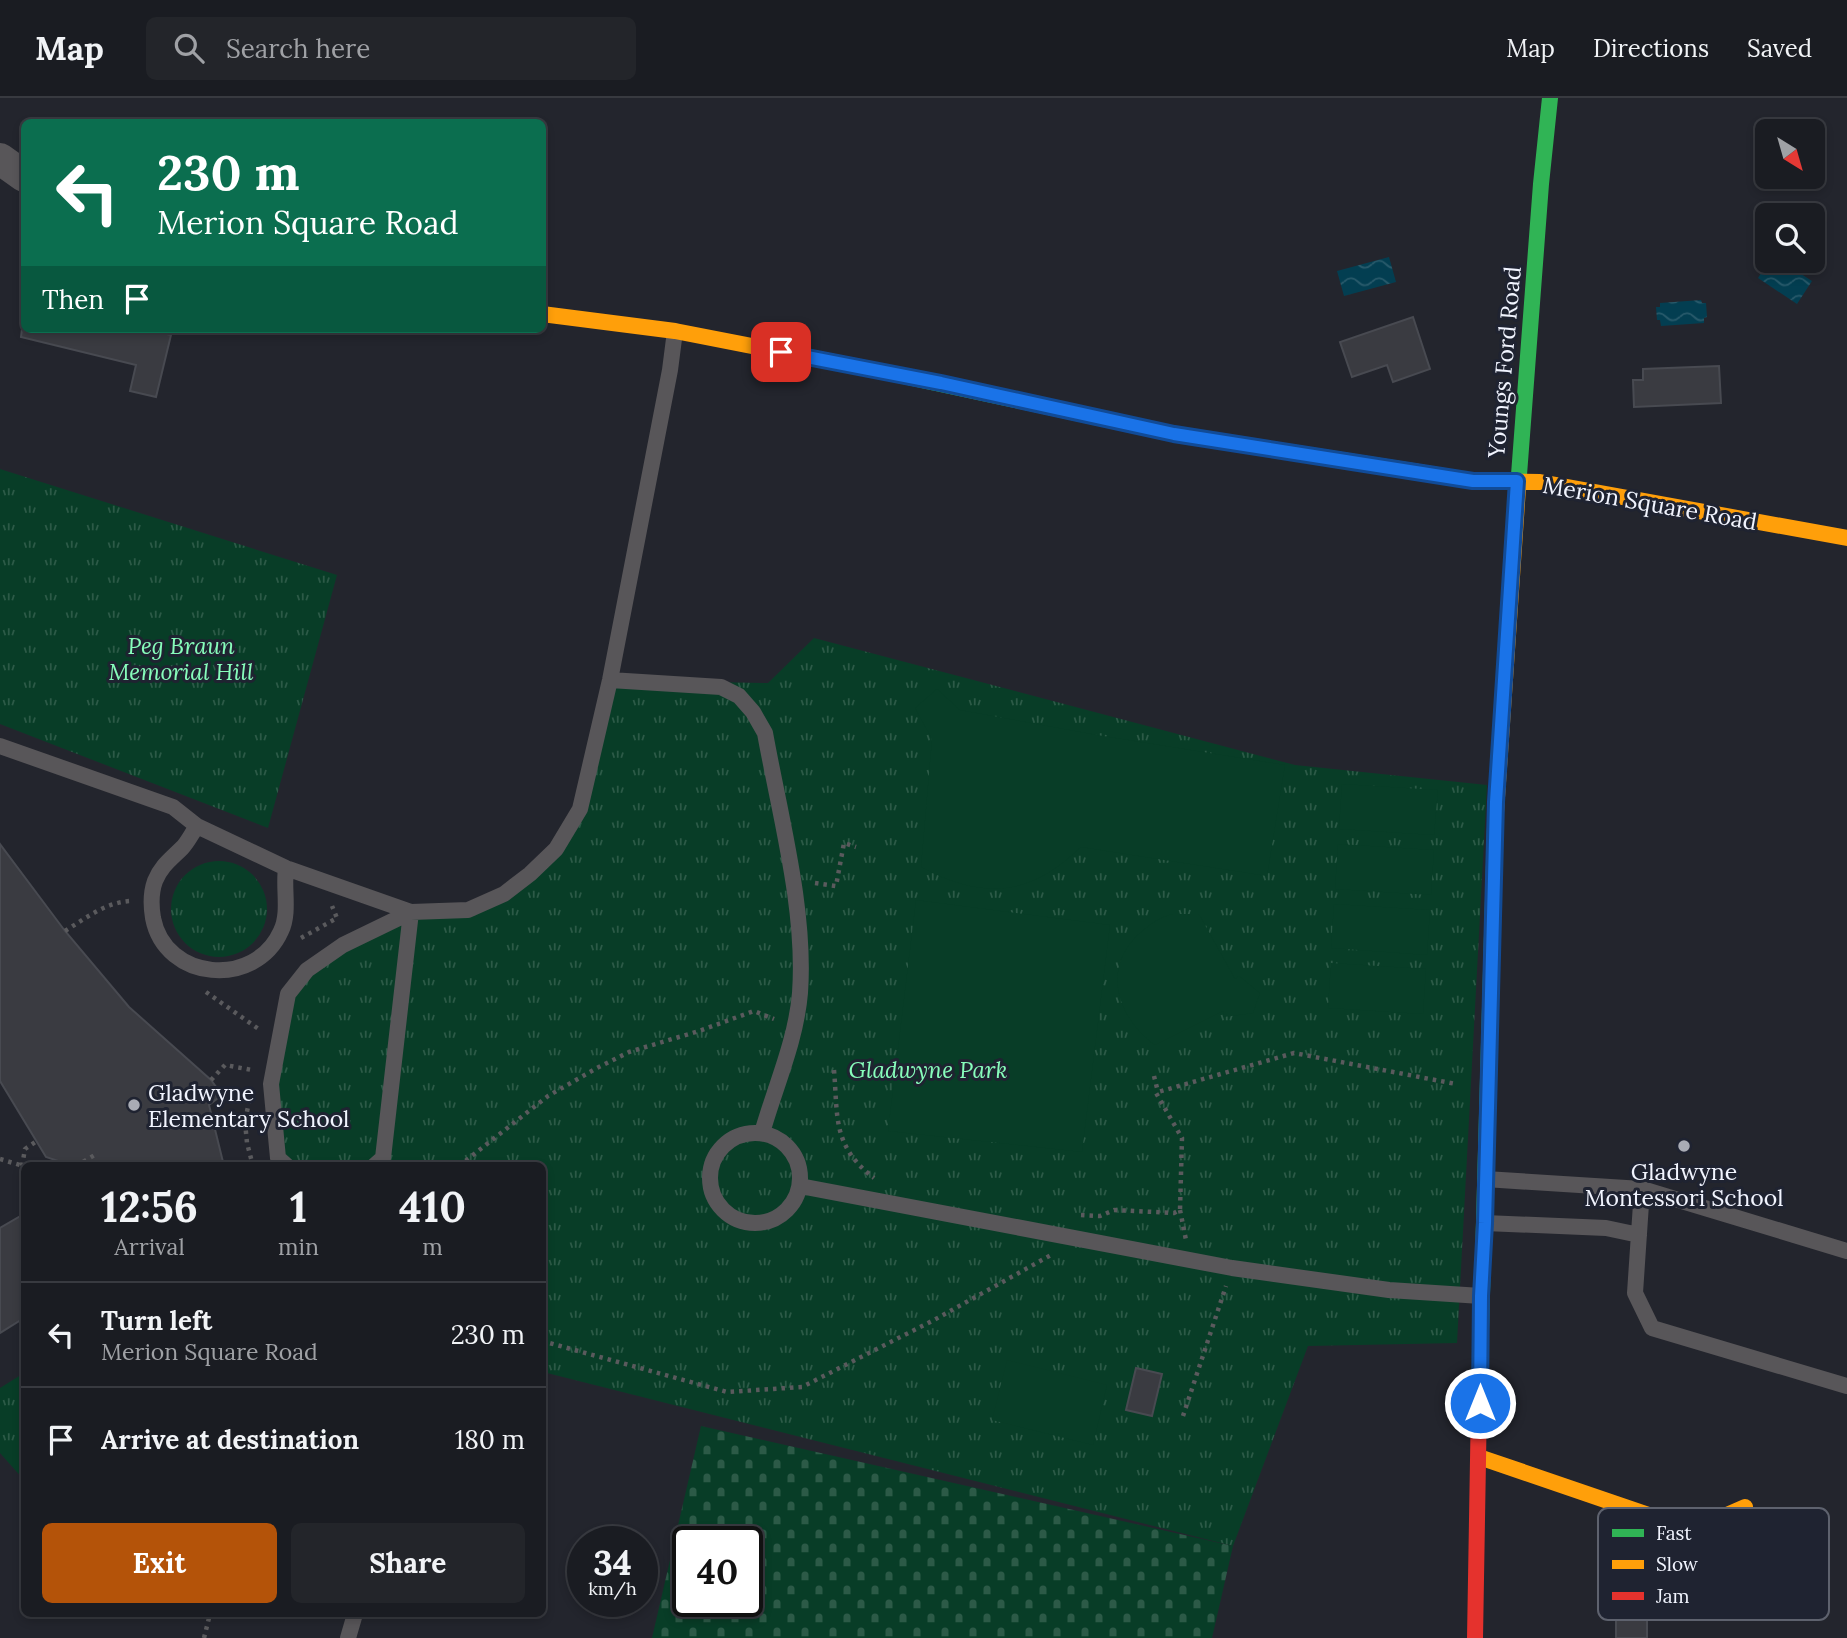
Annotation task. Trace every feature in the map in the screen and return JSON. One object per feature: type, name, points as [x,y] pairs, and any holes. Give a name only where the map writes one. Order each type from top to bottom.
[{"type":"street","name":"Youngs Ford Road","points":[[1475,1638],[1481,1296],[1496,802],[1517,481],[1550,98]]},
{"type":"street","points":[[0,159],[21,174]]},
{"type":"street","name":"Merion Square Road","points":[[546,315],[675,331],[941,383],[1174,434],[1473,481],[1540,482],[1847,538]]},
{"type":"street","points":[[1479,1457],[1628,1508]]},
{"type":"lane","points":[[0,746],[173,807],[197,826],[286,868],[411,912],[468,910],[505,894],[556,849],[580,809],[610,680],[670,370],[675,331]]},
{"type":"lane","points":[[610,680],[721,687],[739,696],[753,712],[765,733],[799,922],[801,955],[800,995],[795,1028],[762,1133]]},
{"type":"lane","points":[[197,826],[183,847],[166,862],[155,883],[151,906],[155,928],[167,948],[184,963],[206,971],[229,972],[251,964],[270,950],[282,930],[287,907],[284,884],[286,868]]},
{"type":"lane","points":[[282,1162],[278,1158],[271,1084],[288,994],[307,970],[343,946],[411,912]]},
{"type":"lane","points":[[378,1162],[383,1158],[411,912]]},
{"type":"lane","points":[[762,1133],[776,1138],[792,1152],[800,1172],[800,1186],[789,1208],[779,1217],[755,1224],[731,1218],[714,1199],[709,1175],[718,1152],[726,1143],[737,1136],[762,1133]]},
{"type":"lane","points":[[1485,1179],[1642,1189],[1847,1251]]},
{"type":"lane","points":[[800,1186],[1231,1268],[1389,1290],[1481,1296]]},
{"type":"lane","points":[[1642,1189],[1635,1293],[1652,1328],[1847,1387]]},
{"type":"lane","points":[[1485,1223],[1606,1228],[1639,1235]]},
{"type":"lane","points":[[348,1638],[354,1617]]},
{"type":"path","points":[[836,886],[844,844],[856,847]]},
{"type":"path","points":[[65,931],[104,907],[120,901],[136,901],[134,908]]},
{"type":"path","points":[[299,931],[300,939],[337,918],[334,907],[325,904]]},
{"type":"path","points":[[213,990],[204,992],[260,1032],[261,1019]]},
{"type":"path","points":[[464,1162],[548,1096],[629,1052],[699,1031],[754,1010],[795,1028]]},
{"type":"path","points":[[1158,1092],[1294,1053],[1487,1090]]},
{"type":"path","points":[[211,1080],[225,1065],[256,1070]]},
{"type":"path","points":[[834,1070],[838,1128],[844,1145],[863,1170],[876,1180]]},
{"type":"path","points":[[1076,1215],[1100,1216],[1114,1210],[1174,1213],[1180,1210],[1182,1138],[1159,1102],[1154,1076]]},
{"type":"path","points":[[251,1096],[245,1121],[252,1162]]},
{"type":"path","points":[[212,1119],[245,1121]]},
{"type":"path","points":[[23,1162],[25,1149],[37,1141]]},
{"type":"path","points":[[83,1162],[98,1153]]},
{"type":"path","points":[[0,1159],[21,1165]]},
{"type":"path","points":[[546,1342],[727,1392],[802,1387],[933,1320],[1081,1239],[1100,1216]]},
{"type":"path","points":[[1183,1416],[1231,1268]]},
{"type":"path","points":[[204,1638],[209,1617]]},
{"type":"green space","name":"Peg Braun Memorial Hill","points":[[0,469],[337,575],[268,828],[0,724]]},
{"type":"green space","name":"Gladwyne Park","points":[[814,638],[1295,765],[1487,785],[1457,1343],[1308,1346],[1233,1546],[546,1373],[546,1162],[273,1162],[271,1084],[288,994],[307,970],[411,912],[468,910],[530,874],[580,809],[610,680],[768,683]]},
{"type":"green space","points":[[937,689],[960,710],[1285,765],[1267,876],[1081,847],[1043,876],[1005,888],[965,885],[921,867],[932,739],[915,708]]},
{"type":"green space","points":[[1342,784],[1438,790],[1434,835],[1339,829]]},
{"type":"green space","points":[[1338,844],[1434,850],[1431,895],[1335,889]]},
{"type":"green space","points":[[219,861],[237,865],[253,875],[263,891],[267,909],[263,927],[253,943],[237,953],[219,957],[201,953],[185,943],[175,927],[171,909],[175,891],[185,875],[201,865]]},
{"type":"green space","points":[[916,900],[1110,925],[1082,1152],[888,1131]]},
{"type":"green space","points":[[1334,904],[1430,910],[1427,955],[1331,948]]},
{"type":"green space","points":[[1173,914],[1198,914],[1235,979],[1239,976],[1260,993],[1253,1013],[1224,1017],[1223,1011],[1155,1045],[1131,1021],[1123,1007],[1118,976],[1128,946],[1151,924]]},
{"type":"green space","points":[[1331,963],[1426,969],[1423,1014],[1328,1008]]},
{"type":"green space","points":[[1007,1360],[1107,1385],[1093,1445],[992,1420]]},
{"type":"green space","points":[[21,1375],[21,1477],[0,1453],[0,1388]]},
{"type":"green space","points":[[701,1426],[1233,1546],[1212,1638],[652,1638],[672,1551],[672,1617],[763,1617],[763,1526],[678,1526]]},
{"type":"water","points":[[1389,257],[1396,282],[1344,296],[1337,271]]},
{"type":"water","points":[[1761,273],[1800,273],[1812,281],[1797,304],[1758,278]]},
{"type":"water","points":[[1701,300],[1706,303],[1707,317],[1704,318],[1704,323],[1661,326],[1660,320],[1657,320],[1656,307],[1660,307],[1660,303]]},
{"type":"building","points":[[1413,317],[1430,369],[1393,382],[1387,365],[1352,377],[1340,342]]},
{"type":"building","points":[[22,333],[171,335],[156,397],[130,391],[136,365],[21,337]]},
{"type":"building","points":[[1719,366],[1721,403],[1634,407],[1633,380],[1643,380],[1643,369]]},
{"type":"building","points":[[0,844],[65,931],[129,1007],[211,1080],[222,1095],[209,1105],[223,1162],[61,1162],[46,1157],[0,1081]]},
{"type":"building","points":[[21,1216],[21,1320],[0,1333],[0,1228]]},
{"type":"building","points":[[1136,1368],[1162,1374],[1152,1416],[1126,1410]]},
{"type":"building","points":[[1616,1620],[1647,1620],[1647,1638],[1616,1638]]},
{"type":"traffic: fast","points":[[1518,488],[1550,98]]},
{"type":"traffic: fast","points":[[875,370],[1174,434],[1412,471]]},
{"type":"traffic: fast","points":[[1479,1401],[1495,827]]},
{"type":"traffic: slow","points":[[546,315],[675,331],[875,370]]},
{"type":"traffic: slow","points":[[1412,471],[1473,481],[1540,482],[1847,538]]},
{"type":"traffic: slow","points":[[1495,827],[1518,488]]},
{"type":"traffic: slow","points":[[1479,1457],[1628,1508]]},
{"type":"traffic: jam","points":[[1475,1638],[1479,1401]]},
{"type":"place","name":"Gladwyne Elementary School","points":[[134,1105]]},
{"type":"place","name":"Gladwyne Montessori School","points":[[1684,1146]]},
{"type":"route","points":[[781,352],[941,383],[1174,434],[1473,481],[1517,481],[1496,802],[1480,1403]]}]
